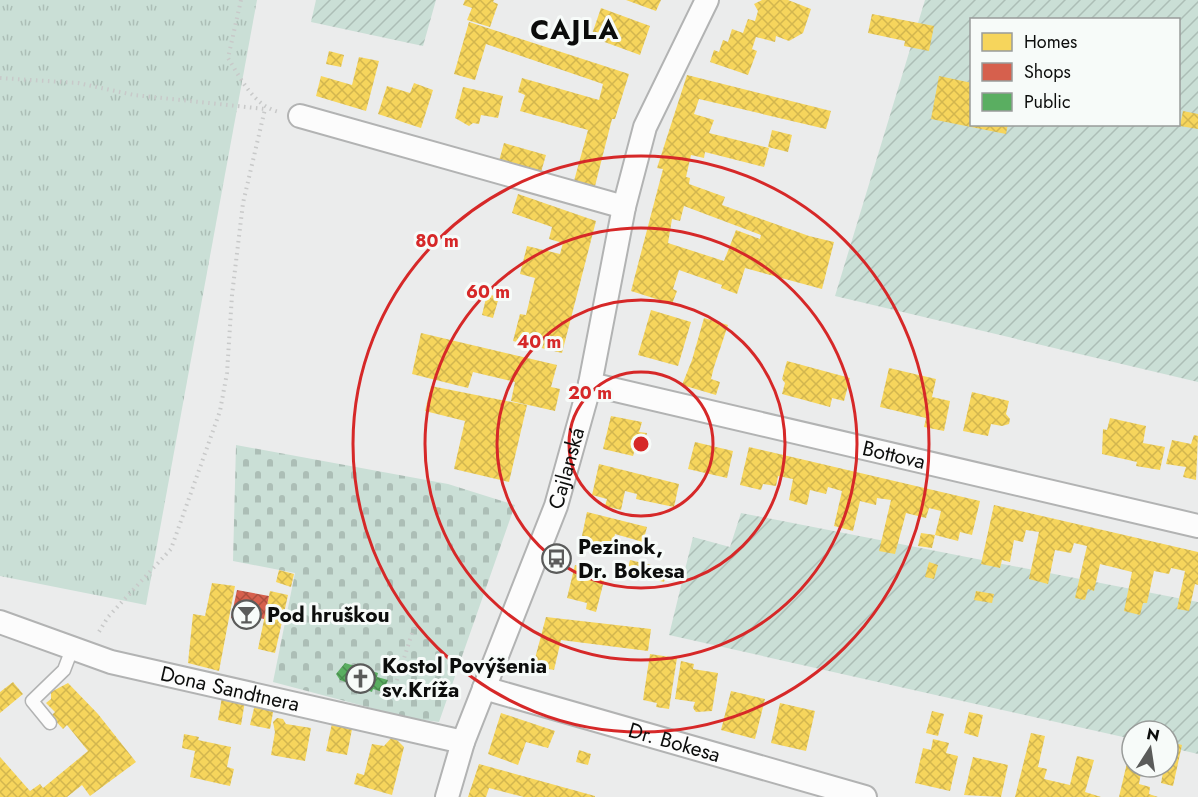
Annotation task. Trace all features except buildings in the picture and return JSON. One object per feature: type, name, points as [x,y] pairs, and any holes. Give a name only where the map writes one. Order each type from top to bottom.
[{"type":"street","name":"Cajlanská","points":[[447,797],[463,742],[556,506],[590,384],[624,207],[645,127],[707,0]]},
{"type":"street","points":[[300,117],[624,207]]},
{"type":"street","name":"Bottova","points":[[590,384],[1198,526]]},
{"type":"street","name":"Dona Sandtnera","points":[[0,622],[111,662],[463,742]]},
{"type":"street","name":"Dr. Bokesa","points":[[484,688],[865,797]]},
{"type":"lane","points":[[51,723],[32,702],[64,670],[76,651]]},
{"type":"path","points":[[241,0],[228,58],[244,84],[266,109]]},
{"type":"path","points":[[0,78],[78,83],[144,96],[266,109],[300,117]]},
{"type":"path","points":[[76,651],[171,549],[220,411],[227,373],[232,295],[243,203],[266,109]]},
{"type":"path","points":[[395,686],[416,621]]},
{"type":"green space","points":[[0,0],[257,0],[146,605],[0,576]]},
{"type":"green space","points":[[316,0],[436,0],[423,46],[311,22]]},
{"type":"green space","points":[[925,0],[1198,0],[1198,382],[835,296]]},
{"type":"green space","points":[[236,445],[448,484],[515,505],[439,722],[409,718],[273,682],[295,573],[233,561]]},
{"type":"green space","points":[[741,513],[1198,602],[1198,754],[1180,750],[1180,719],[1120,719],[1120,736],[669,635],[693,537],[730,547]]},
{"type":"place","name":"Pezinok, Dr. Bokesa","points":[[557,559]]},
{"type":"place","name":"Pod hruškou","points":[[246,615]]},
{"type":"place","name":"Kostol Povýšenia sv.Kríža","points":[[361,678]]},
{"type":"district","name":"CAJLA","points":[[575,29]]}]
